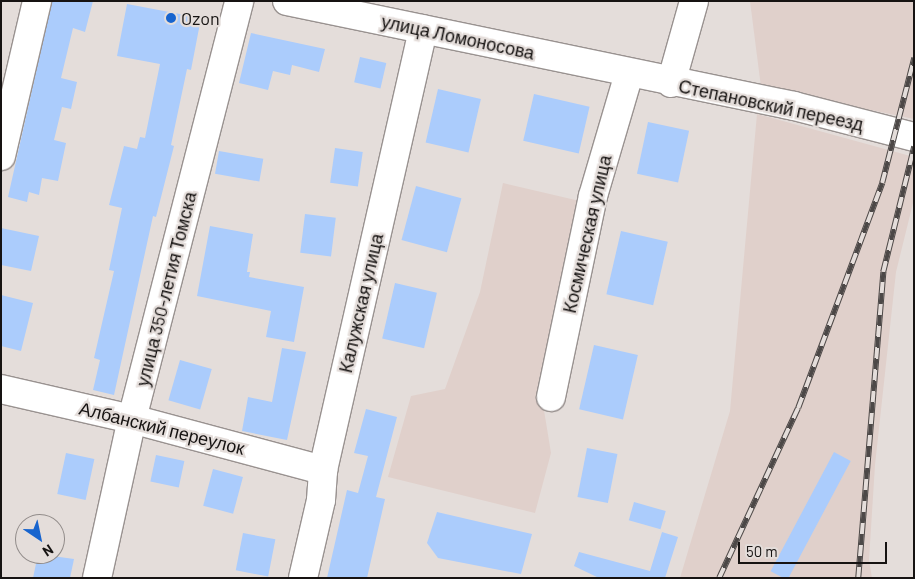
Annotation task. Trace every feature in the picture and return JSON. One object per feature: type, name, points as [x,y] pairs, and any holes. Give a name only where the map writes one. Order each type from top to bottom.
[{"type":"street","points":[[1,156],[37,1]]},
{"type":"street","name":"улица 350-летия Томска","points":[[97,578],[132,419],[239,1]]},
{"type":"street","name":"улица Ломоносова","points":[[287,1],[396,12],[422,29],[629,74]]},
{"type":"street","points":[[671,83],[694,1]]},
{"type":"street","name":"Калужская улица","points":[[302,578],[321,500],[323,470],[422,29]]},
{"type":"street","name":"Степановский переезд","points":[[629,74],[794,106],[914,137]]},
{"type":"street","name":"Космическая улица","points":[[551,397],[593,196],[629,74]]},
{"type":"street","name":"Албанский переулок","points":[[1,389],[132,419],[323,470]]},
{"type":"shaded area","points":[[750,1],[914,1],[914,119],[761,87]]},
{"type":"shaded area","points":[[757,114],[914,157],[914,199],[896,272],[875,465],[869,560],[872,578],[680,578],[730,411]]},
{"type":"shaded area","points":[[503,183],[584,202],[542,398],[551,453],[535,513],[388,477],[411,396],[445,389],[480,292]]},
{"type":"building","points":[[52,1],[93,1],[85,32],[73,28],[61,78],[77,82],[71,109],[62,107],[54,140],[66,143],[58,181],[42,178],[39,195],[29,192],[27,202],[8,197]]},
{"type":"building","points":[[127,4],[201,18],[191,70],[187,69],[171,145],[174,146],[156,217],[153,216],[114,395],[93,390],[100,360],[94,358],[114,271],[109,270],[122,208],[109,205],[124,146],[137,149],[140,137],[145,138],[160,64],[117,56]]},
{"type":"building","points":[[251,33],[325,49],[319,72],[292,65],[290,75],[273,71],[268,90],[239,83]]},
{"type":"building","points":[[360,57],[386,63],[380,88],[354,82]]},
{"type":"building","points":[[438,89],[481,99],[468,152],[426,143]]},
{"type":"building","points":[[534,94],[590,107],[579,154],[523,141]]},
{"type":"building","points":[[648,122],[689,131],[678,183],[637,174]]},
{"type":"building","points":[[335,148],[363,152],[358,187],[330,183]]},
{"type":"building","points":[[219,151],[263,159],[259,181],[215,174]]},
{"type":"building","points":[[416,186],[461,198],[447,252],[402,240]]},
{"type":"building","points":[[305,214],[336,218],[331,256],[300,253]]},
{"type":"building","points":[[210,226],[253,234],[247,272],[250,272],[249,277],[304,287],[294,342],[266,337],[271,311],[197,296]]},
{"type":"building","points":[[1,228],[39,236],[31,271],[1,265]]},
{"type":"building","points":[[621,231],[668,242],[653,305],[606,294]]},
{"type":"building","points":[[395,283],[437,293],[424,348],[382,339]]},
{"type":"building","points":[[1,295],[33,303],[21,351],[1,346]]},
{"type":"building","points":[[594,345],[638,355],[623,419],[579,409]]},
{"type":"building","points":[[282,348],[306,352],[287,440],[242,431],[248,397],[272,402]]},
{"type":"building","points":[[180,360],[212,369],[200,409],[168,400]]},
{"type":"building","points":[[366,409],[397,417],[376,497],[385,499],[367,578],[327,578],[347,490],[358,493],[368,456],[354,453]]},
{"type":"building","points":[[587,448],[617,454],[608,503],[577,497]]},
{"type":"building","points":[[834,452],[851,461],[789,578],[783,578],[771,571]]},
{"type":"building","points":[[66,453],[94,459],[86,500],[57,494]]},
{"type":"building","points":[[156,455],[184,461],[179,487],[150,481]]},
{"type":"building","points":[[213,469],[243,477],[233,514],[203,506]]},
{"type":"building","points":[[634,502],[666,511],[660,529],[629,520]]},
{"type":"building","points":[[437,512],[532,534],[521,574],[438,558],[427,543]]},
{"type":"building","points":[[662,532],[678,537],[665,578],[599,578],[574,566],[579,552],[650,571]]},
{"type":"building","points":[[243,533],[275,539],[268,577],[236,570]]},
{"type":"building","points":[[65,558],[74,559],[70,578],[33,578],[36,564],[65,564]]},
{"type":"railway","points":[[719,578],[798,408],[882,183],[914,58]]},
{"type":"railway","points":[[858,578],[883,272],[914,147]]},
{"type":"place","name":"Ozon","points":[[171,18]]}]
